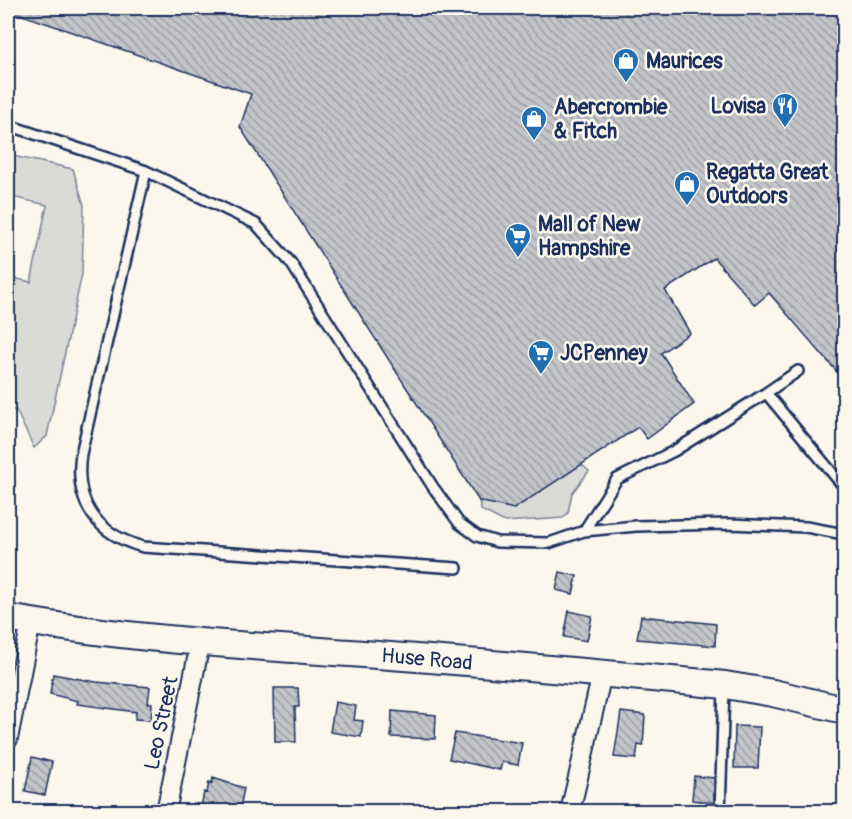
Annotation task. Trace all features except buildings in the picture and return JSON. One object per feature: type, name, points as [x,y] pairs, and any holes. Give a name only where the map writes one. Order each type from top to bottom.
[{"type":"street","name":"Huse Road","points":[[19,620],[200,644],[724,685],[773,693],[844,710]]},
{"type":"street","points":[[8,739],[19,620]]},
{"type":"street","name":"Leo Street","points":[[166,812],[200,644]]},
{"type":"street","points":[[570,812],[602,674]]},
{"type":"lane","points":[[8,125],[146,171],[256,224],[291,263],[386,415],[459,523],[477,536],[497,542],[549,543],[584,531],[636,526],[729,524],[806,527],[844,534]]},
{"type":"lane","points":[[146,171],[81,454],[79,485],[92,514],[111,534],[125,542],[143,547],[457,568]]},
{"type":"lane","points":[[584,531],[617,479],[674,451],[798,372]]},
{"type":"lane","points":[[765,393],[844,487]]},
{"type":"lane","points":[[720,812],[724,771],[724,685]]},
{"type":"shaded area","points":[[8,155],[73,169],[84,205],[82,274],[47,436],[34,448],[16,410],[8,410],[8,277],[31,282],[47,205],[8,196]]},
{"type":"shaded area","points":[[581,464],[589,471],[572,493],[568,513],[563,518],[505,522],[481,510],[479,501]]},
{"type":"place","name":"Maurices","points":[[626,84]]},
{"type":"place","name":"Lovisa","points":[[785,129]]},
{"type":"place","name":"Abercrombie & Fitch","points":[[534,142]]},
{"type":"place","name":"Regatta Great Outdoors","points":[[687,207]]},
{"type":"place","name":"Mall of New Hampshire","points":[[518,259]]},
{"type":"place","name":"JCPenney","points":[[541,376]]}]
